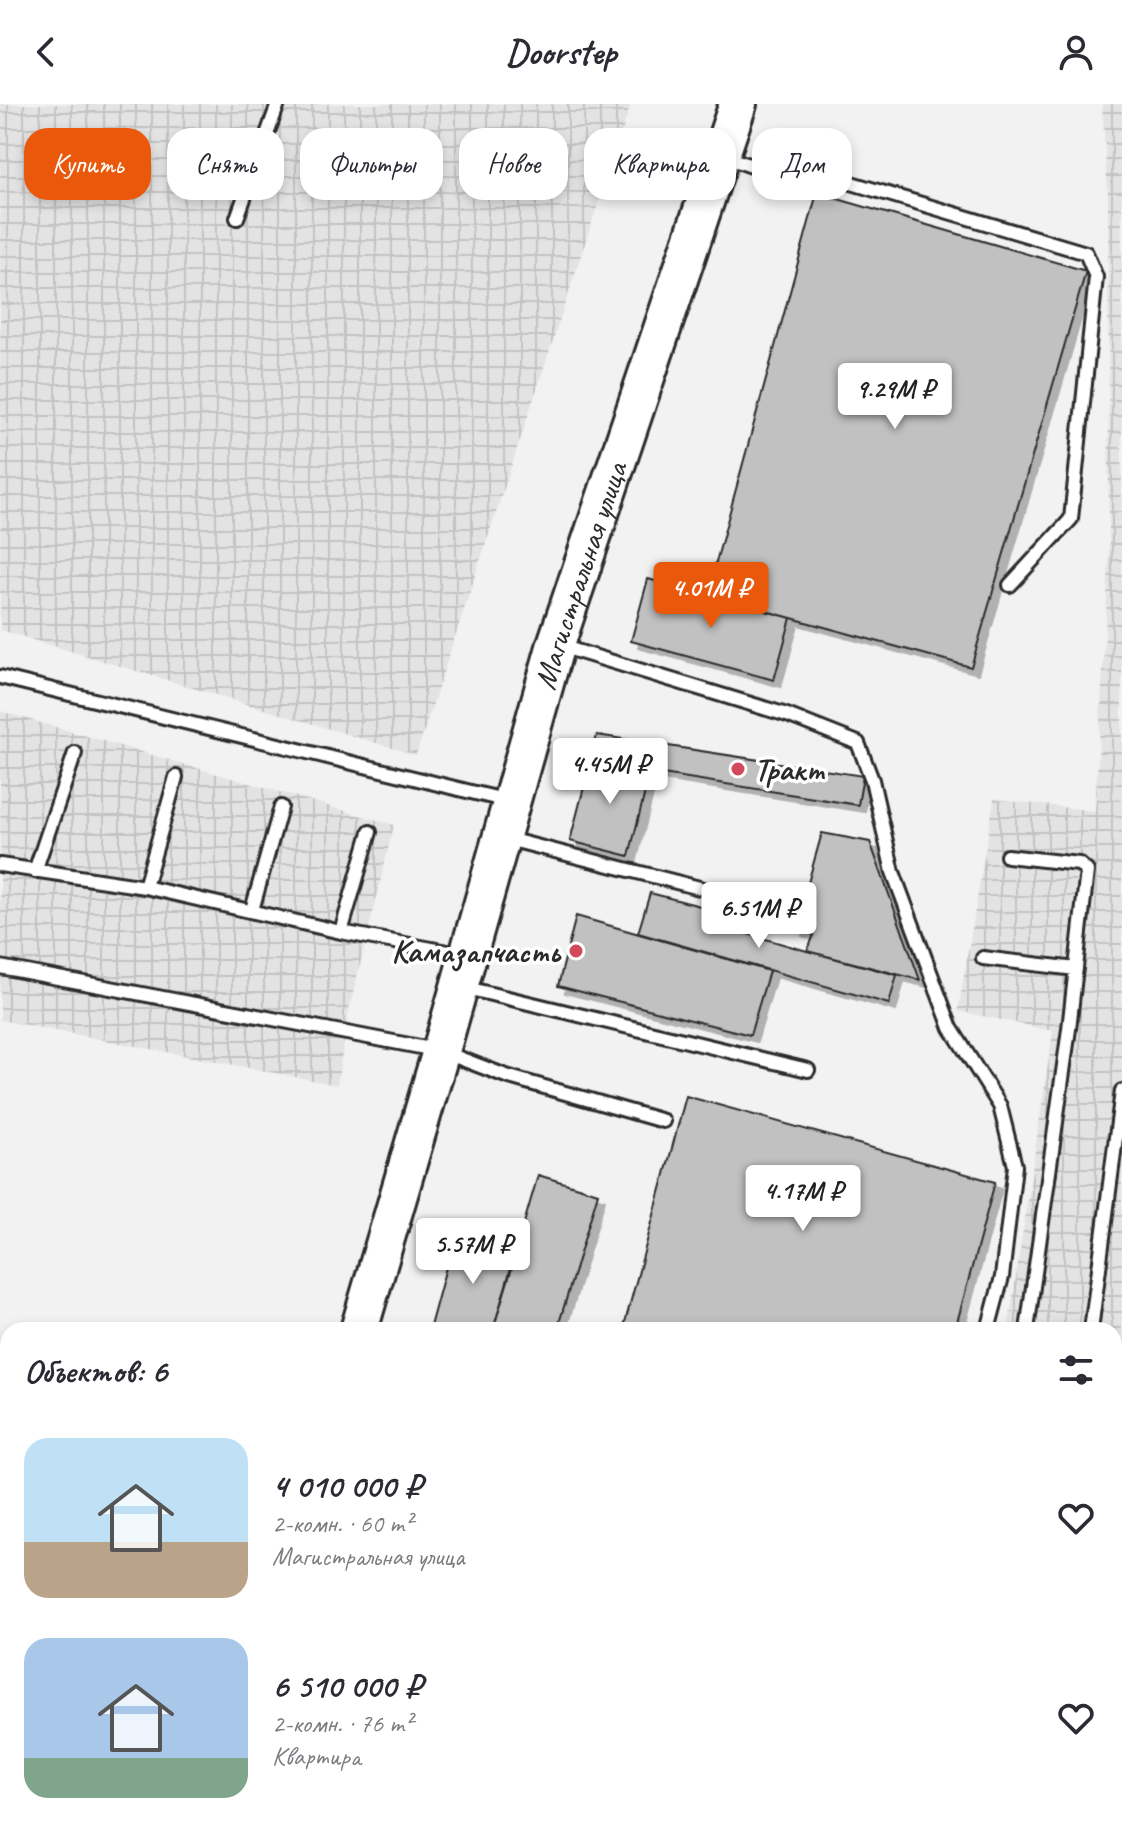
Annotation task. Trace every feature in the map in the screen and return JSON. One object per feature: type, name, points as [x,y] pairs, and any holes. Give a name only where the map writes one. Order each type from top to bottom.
[{"type":"street","name":"Магистральная улица","points":[[730,128],[738,104]]},
{"type":"street","name":"Магистральная улица","points":[[361,1322],[556,644],[705,200]]},
{"type":"lane","points":[[237,218],[278,104]]},
{"type":"lane","points":[[736,161],[772,173],[818,173],[1086,253],[1096,277],[1071,519],[1010,585]]},
{"type":"lane","points":[[556,644],[787,715],[858,743],[872,780],[893,872],[951,1028],[1000,1106],[1015,1166],[1002,1277],[990,1322]]},
{"type":"lane","points":[[0,677],[511,802]]},
{"type":"lane","points":[[35,871],[75,753]]},
{"type":"lane","points":[[145,887],[176,777]]},
{"type":"lane","points":[[252,910],[281,807]]},
{"type":"lane","points":[[341,932],[370,832]]},
{"type":"lane","points":[[501,837],[778,908]]},
{"type":"lane","points":[[1007,856],[1079,864],[1087,871],[1028,1322]]},
{"type":"lane","points":[[0,865],[145,887],[341,932],[463,971],[808,1070]]},
{"type":"lane","points":[[983,958],[1076,969]]},
{"type":"lane","points":[[0,967],[441,1051],[506,1076],[663,1121]]},
{"type":"lane","points":[[1092,1322],[1122,1091]]},
{"type":"shaded area","points":[[0,104],[631,104],[623,128],[584,128],[584,200],[599,200],[416,755],[0,630]]},
{"type":"shaded area","points":[[1102,104],[1122,104],[1122,1322],[1009,1322],[1053,1031],[958,1011],[994,799],[1095,811],[1109,563],[1108,195]]},
{"type":"shaded area","points":[[0,711],[394,825],[349,1010],[337,1085],[0,1020]]},
{"type":"building","points":[[815,200],[841,200],[1086,271],[971,667],[707,595]]},
{"type":"building","points":[[648,579],[791,618],[774,680],[631,641]]},
{"type":"building","points":[[597,735],[863,776],[858,805],[650,772],[592,756]]},
{"type":"building","points":[[592,756],[650,772],[629,856],[570,841]]},
{"type":"building","points":[[822,833],[870,842],[920,980],[807,951],[814,935],[795,929]]},
{"type":"building","points":[[650,893],[708,908],[704,921],[897,975],[889,1004],[638,933]]},
{"type":"building","points":[[576,916],[769,971],[750,1035],[558,986]]},
{"type":"building","points":[[686,1096],[995,1182],[957,1322],[625,1322]]},
{"type":"building","points":[[538,1175],[598,1193],[559,1322],[495,1322]]},
{"type":"building","points":[[455,1234],[517,1251],[495,1322],[431,1322]]},
{"type":"place","name":"Тракт","points":[[738,769]]},
{"type":"place","name":"Камазапчасть","points":[[576,951]]}]
